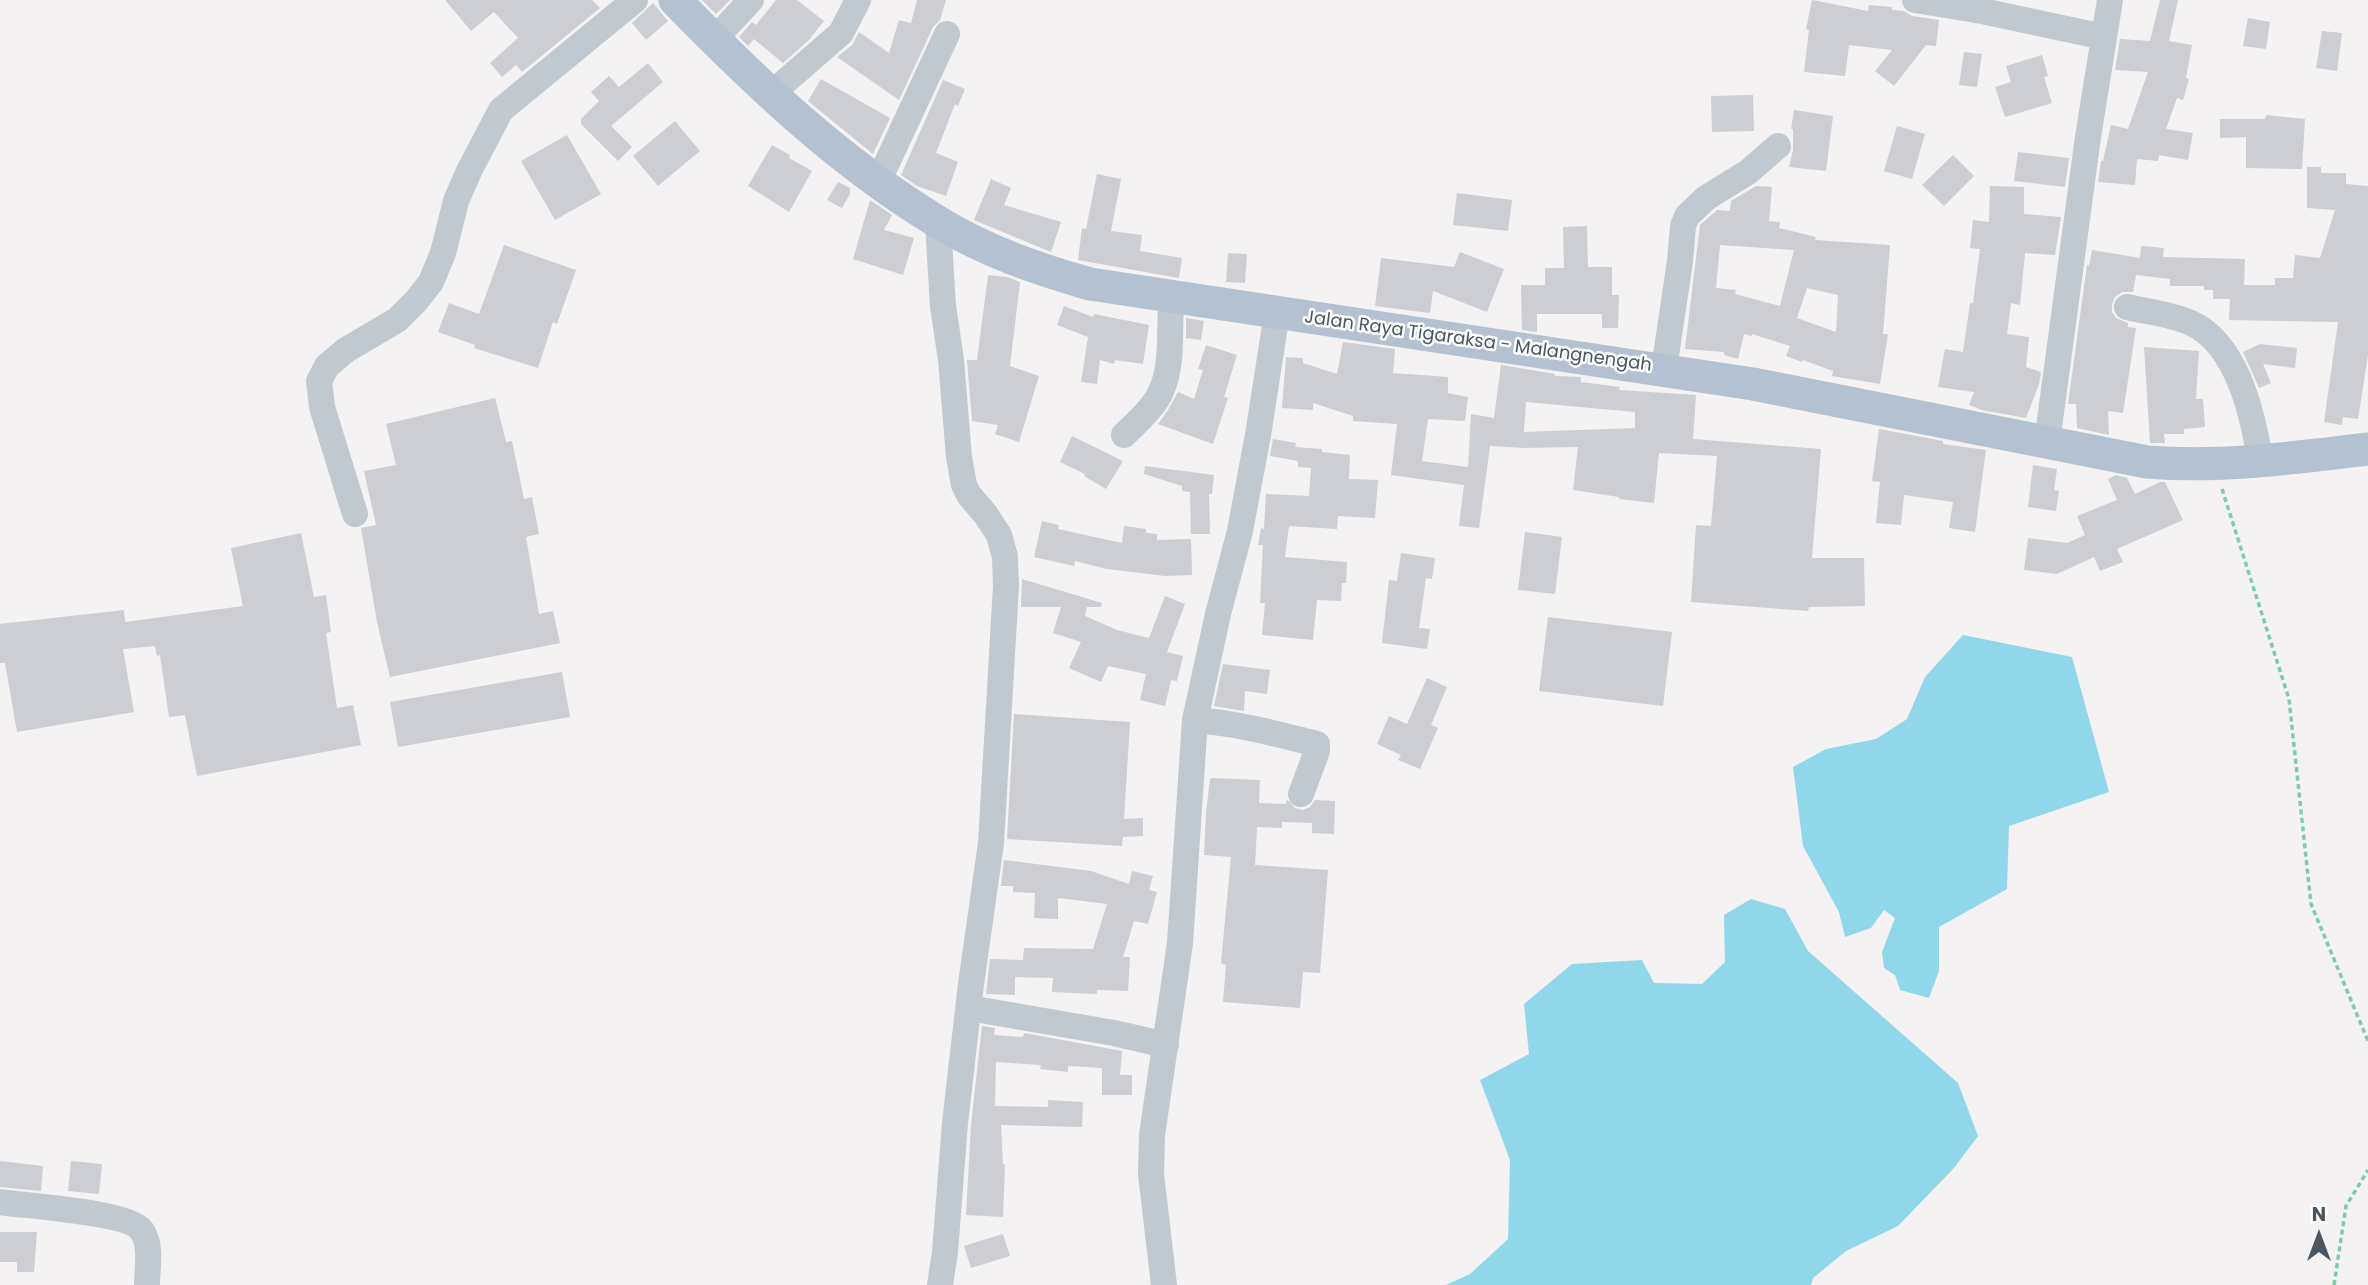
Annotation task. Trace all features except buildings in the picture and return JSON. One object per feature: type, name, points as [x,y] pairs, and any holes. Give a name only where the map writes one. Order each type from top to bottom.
[{"type":"main road","name":"Jalan Raya Tigaraksa - Malangnengah","points":[[675,0],[820,139],[877,182],[938,223],[1005,256],[1090,284],[1664,369],[1912,414],[2147,462],[2216,464],[2368,449]]},
{"type":"street","points":[[355,514],[324,417],[319,389],[322,374],[327,366],[346,350],[397,320],[427,289],[443,253],[456,201],[501,110],[635,0]]},
{"type":"street","points":[[714,40],[751,0]]},
{"type":"street","points":[[772,93],[841,33],[858,0]]},
{"type":"street","points":[[1915,0],[2104,37]]},
{"type":"street","points":[[2047,442],[2088,137],[2110,0]]},
{"type":"street","points":[[877,182],[947,34]]},
{"type":"street","points":[[1664,369],[1683,226],[1687,216],[1699,203],[1748,172],[1778,146]]},
{"type":"street","points":[[938,223],[940,274],[964,485],[999,535],[1006,572],[991,843],[955,1124],[940,1285]]},
{"type":"street","points":[[1124,435],[1162,390],[1169,357],[1172,296]]},
{"type":"street","points":[[2127,307],[2189,322],[2210,336],[2227,358],[2245,394],[2257,436],[2260,460]]},
{"type":"street","points":[[1164,1285],[1153,1199],[1151,1156],[1155,1109],[1167,1045],[1180,943],[1195,720],[1247,499],[1277,313]]},
{"type":"street","points":[[1195,720],[1255,729],[1317,744],[1317,751],[1301,794]]},
{"type":"street","points":[[969,1008],[1114,1032],[1167,1045]]},
{"type":"street","points":[[0,1202],[107,1216],[134,1223],[147,1241],[147,1285]]},
{"type":"path","points":[[2216,464],[2289,699],[2311,904],[2368,1041]]},
{"type":"path","points":[[2334,1285],[2346,1206],[2368,1170]]},
{"type":"water","points":[[1963,635],[2072,657],[2109,792],[2009,826],[2007,889],[1939,927],[1939,971],[1929,998],[1900,990],[1895,975],[1884,968],[1882,952],[1895,918],[1884,910],[1871,928],[1845,937],[1839,912],[1803,846],[1793,767],[1826,749],[1876,739],[1907,719],[1925,677]]},
{"type":"water","points":[[1751,899],[1785,909],[1808,951],[1958,1083],[1978,1136],[1954,1168],[1898,1226],[1846,1251],[1813,1278],[1811,1285],[1446,1285],[1470,1274],[1508,1239],[1510,1160],[1480,1080],[1529,1054],[1524,1004],[1572,964],[1642,960],[1654,983],[1702,984],[1725,962],[1724,915]]}]
